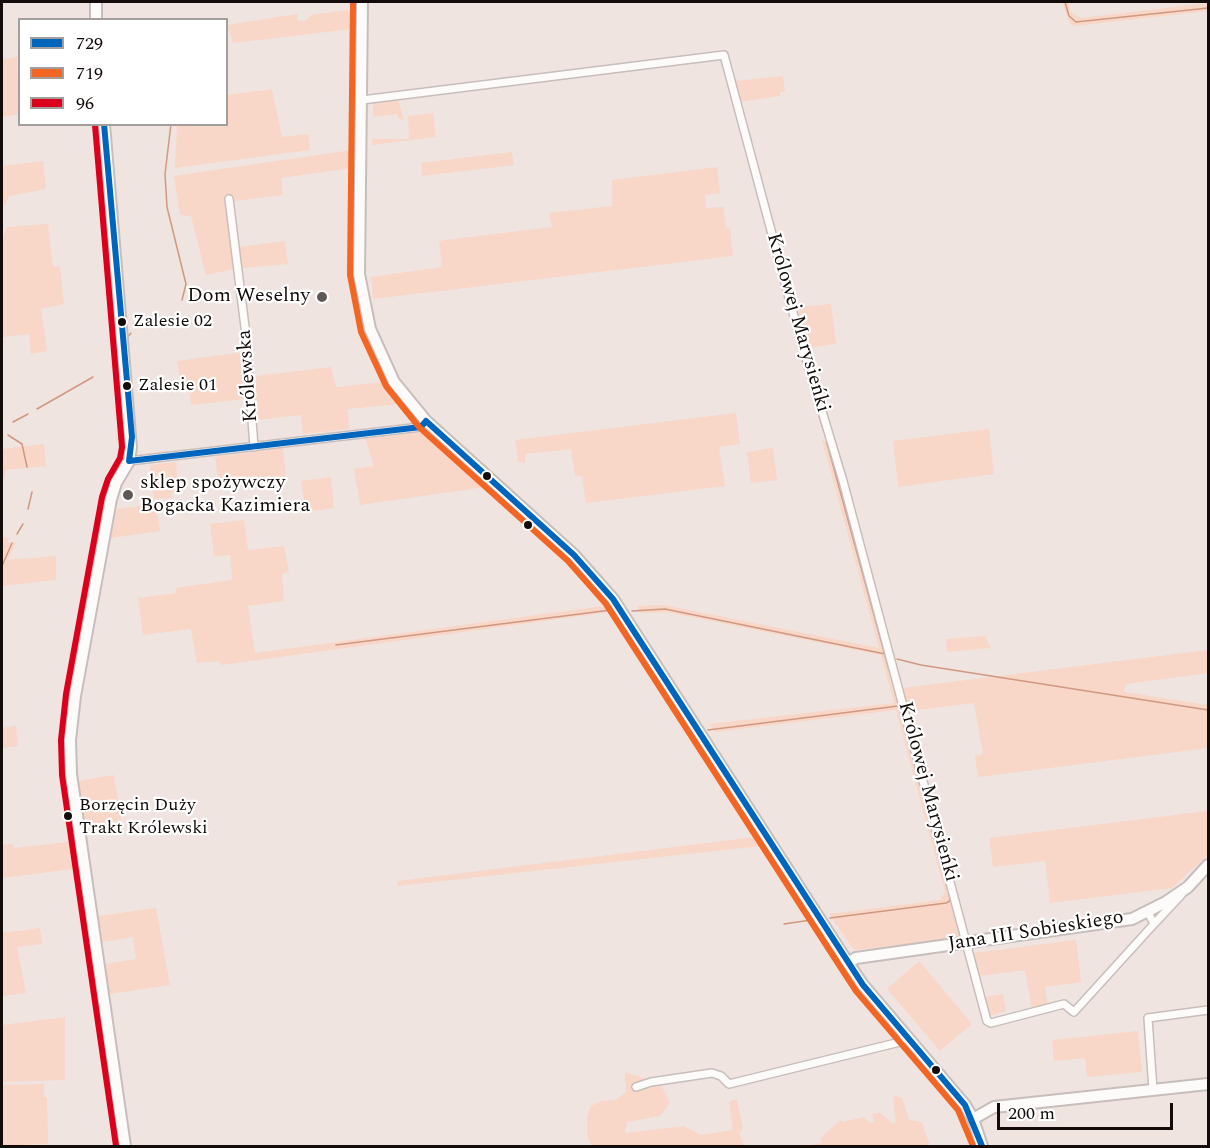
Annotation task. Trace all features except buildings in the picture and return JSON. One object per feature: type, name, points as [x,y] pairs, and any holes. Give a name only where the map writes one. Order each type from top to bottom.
[{"type":"main road","points":[[96,2],[96,18]]},
{"type":"main road","points":[[362,2],[363,100],[359,274],[363,302],[380,355],[394,382],[426,421],[573,555],[613,599],[863,986],[950,1087],[973,1119],[982,1146]]},
{"type":"main road","points":[[104,126],[132,437],[129,461],[116,483],[111,499],[75,696],[70,740],[72,784],[125,1146]]},
{"type":"main road","name":"Jana III Sobieskiego","points":[[848,963],[856,958],[1114,923],[1148,912],[1188,887],[1209,865]]},
{"type":"main road","points":[[973,1119],[994,1107],[1209,1084]]},
{"type":"street","name":"Królowej Marysieńki","points":[[363,100],[724,55],[968,943]]},
{"type":"street","name":"Królewska","points":[[229,199],[246,337],[254,447]]},
{"type":"street","points":[[129,461],[421,427],[426,421]]},
{"type":"street","points":[[968,943],[986,1019],[991,1023],[1064,1004],[1074,1012],[1188,887]]},
{"type":"street","points":[[1148,912],[1154,924]]},
{"type":"street","points":[[1153,1090],[1148,1018],[1209,1010]]},
{"type":"street","points":[[636,1087],[651,1082],[712,1073],[721,1076],[729,1084],[900,1042],[907,1036]]},
{"type":"shaded area","points":[[1062,2],[1068,2],[1071,12],[1080,18],[1208,3],[1208,11],[1076,26],[1070,24]]},
{"type":"shaded area","points":[[347,10],[352,14],[352,29],[233,43],[228,28],[228,25],[297,14],[298,21],[307,20],[311,15]]},
{"type":"shaded area","points":[[17,57],[18,114],[2,117],[2,59]]},
{"type":"shaded area","points":[[783,76],[785,92],[780,92],[780,96],[739,102],[734,81]]},
{"type":"shaded area","points":[[272,89],[282,137],[308,134],[310,150],[175,168],[177,126],[228,126],[228,95]]},
{"type":"shaded area","points":[[398,100],[404,120],[398,118],[397,114],[373,117],[373,102]]},
{"type":"shaded area","points":[[433,113],[436,137],[372,145],[372,139],[409,139],[408,116]]},
{"type":"shaded area","points":[[352,150],[351,168],[281,178],[283,195],[234,201],[229,197],[234,269],[206,275],[191,216],[180,215],[174,176]]},
{"type":"shaded area","points":[[512,152],[514,165],[422,176],[421,163]]},
{"type":"shaded area","points":[[43,161],[46,189],[9,196],[6,204],[2,205],[2,166]]},
{"type":"shaded area","points":[[717,167],[720,193],[705,195],[706,208],[723,207],[726,228],[730,228],[733,256],[373,299],[371,277],[442,267],[439,241],[552,227],[549,213],[612,206],[612,180]]},
{"type":"shaded area","points":[[48,224],[53,267],[60,267],[64,304],[41,309],[47,351],[31,354],[29,334],[2,337],[2,239],[7,227]]},
{"type":"shaded area","points":[[285,241],[288,264],[242,268],[239,247]]},
{"type":"shaded area","points":[[831,304],[836,344],[807,348],[795,308]]},
{"type":"shaded area","points":[[244,352],[247,378],[245,399],[191,405],[189,385],[181,386],[177,361]]},
{"type":"shaded area","points":[[331,367],[336,387],[383,382],[399,404],[348,409],[349,429],[303,434],[301,415],[256,420],[256,376]]},
{"type":"shaded area","points":[[736,413],[740,444],[719,447],[725,486],[586,503],[582,476],[575,476],[571,449],[525,454],[525,462],[518,462],[515,440]]},
{"type":"shaded area","points":[[989,429],[994,474],[898,487],[893,441]]},
{"type":"shaded area","points":[[426,432],[485,487],[360,505],[354,469],[374,466],[365,438]]},
{"type":"shaded area","points":[[822,440],[829,442],[835,463],[963,935],[960,938],[854,950],[829,914],[940,900],[945,892],[896,710],[715,732],[709,724],[894,703],[881,655],[667,612],[641,613],[637,606],[664,605],[879,648]]},
{"type":"shaded area","points":[[44,444],[46,466],[6,470],[5,477],[2,478],[2,449]]},
{"type":"shaded area","points":[[283,448],[286,478],[219,487],[215,457]]},
{"type":"shaded area","points":[[773,448],[777,480],[751,483],[747,452]]},
{"type":"shaded area","points":[[176,462],[179,492],[172,493],[172,498],[154,499],[150,465]]},
{"type":"shaded area","points":[[331,477],[334,508],[306,512],[301,481]]},
{"type":"shaded area","points":[[156,504],[160,531],[111,538],[117,509]]},
{"type":"shaded area","points":[[244,520],[248,550],[284,546],[289,572],[282,574],[284,601],[248,606],[255,653],[596,607],[605,606],[610,612],[221,665],[220,661],[197,663],[191,629],[143,635],[138,598],[176,593],[176,588],[232,580],[230,555],[214,556],[210,524]]},
{"type":"shaded area","points":[[2,538],[9,538],[8,543],[16,542],[8,560],[56,556],[56,580],[2,586]]},
{"type":"shaded area","points":[[985,636],[991,648],[947,652],[946,639]]},
{"type":"shaded area","points":[[1208,650],[1208,673],[1126,684],[1124,692],[1208,705],[1208,748],[978,777],[975,756],[983,754],[974,703],[909,711],[903,688]]},
{"type":"shaded area","points":[[16,726],[18,746],[2,748],[2,728]]},
{"type":"shaded area","points":[[114,775],[121,820],[84,825],[78,781]]},
{"type":"shaded area","points":[[1208,811],[1208,855],[1172,888],[1050,903],[1045,861],[993,867],[989,838]]},
{"type":"shaded area","points":[[755,837],[761,846],[397,886],[398,881]]},
{"type":"shaded area","points":[[76,841],[80,868],[2,878],[2,845],[13,844],[14,848]]},
{"type":"shaded area","points":[[156,908],[170,985],[109,994],[105,964],[136,959],[133,937],[102,942],[98,916]]},
{"type":"shaded area","points":[[40,928],[42,944],[17,947],[26,993],[2,996],[2,933]]},
{"type":"shaded area","points":[[1076,940],[1081,982],[1045,987],[1048,1005],[1032,1009],[1025,970],[979,976],[974,953]]},
{"type":"shaded area","points":[[919,961],[972,1024],[940,1051],[887,989]]},
{"type":"shaded area","points":[[1003,994],[1006,1011],[990,1016],[984,997]]},
{"type":"shaded area","points":[[65,1017],[65,1080],[2,1082],[2,1025]]},
{"type":"shaded area","points":[[1138,1031],[1142,1072],[1087,1077],[1085,1058],[1054,1061],[1052,1040]]},
{"type":"shaded area","points":[[625,1072],[660,1083],[670,1103],[660,1116],[627,1122],[625,1133],[684,1126],[701,1135],[733,1130],[729,1102],[737,1099],[743,1128],[739,1133],[744,1146],[592,1146],[587,1135],[587,1116],[591,1106],[602,1101],[616,1100],[626,1092]]},
{"type":"shaded area","points":[[44,1084],[44,1097],[47,1097],[48,1144],[2,1146],[2,1085]]},
{"type":"shaded area","points":[[895,1096],[902,1098],[909,1120],[922,1122],[930,1146],[811,1146],[811,1144],[821,1143],[821,1138],[840,1120],[843,1122],[864,1117],[869,1123],[874,1122],[872,1114],[880,1113],[893,1124],[896,1122],[893,1099]]},
{"type":"waterway","points":[[1065,2],[1069,16],[1076,22],[1208,8]]},
{"type":"waterway","points":[[171,126],[165,174],[167,207],[186,284],[182,300]]},
{"type":"waterway","points":[[126,339],[131,333]]},
{"type":"waterway","points":[[37,409],[93,377]]},
{"type":"waterway","points":[[814,399],[824,432]]},
{"type":"waterway","points":[[13,422],[28,414]]},
{"type":"waterway","points":[[8,435],[22,444],[27,467]]},
{"type":"waterway","points":[[827,443],[889,670]]},
{"type":"waterway","points":[[28,509],[32,492]]},
{"type":"waterway","points":[[17,534],[23,524]]},
{"type":"waterway","points":[[2,566],[12,543]]},
{"type":"waterway","points":[[632,611],[665,609],[885,654]]},
{"type":"waterway","points":[[336,645],[611,610]]},
{"type":"waterway","points":[[897,659],[921,665],[1208,710]]},
{"type":"waterway","points":[[892,679],[947,884]]},
{"type":"waterway","points":[[708,730],[898,706]]},
{"type":"waterway","points":[[830,918],[946,903],[950,901],[949,892]]},
{"type":"waterway","points":[[784,924],[811,920]]},
{"type":"transit line","name":"719","points":[[353,2],[350,275],[361,332],[386,386],[419,427],[568,561],[606,604],[856,991],[958,1110],[973,1146]]},
{"type":"transit line","name":"96","points":[[95,126],[122,447],[120,458],[108,479],[102,497],[66,694],[61,740],[62,775],[116,1146]]},
{"type":"transit line","name":"729","points":[[104,126],[132,437],[129,461]]},
{"type":"transit line","name":"729","points":[[426,421],[574,555],[613,599],[863,985],[965,1105],[982,1146]]},
{"type":"transit line","name":"729","points":[[129,461],[421,427],[426,421]]},
{"type":"place","name":"Dom Weselny","points":[[322,297]]},
{"type":"place","name":"Zalesie 02","points":[[122,322]]},
{"type":"place","name":"Zalesie 01","points":[[127,386]]},
{"type":"place","name":"sklep spożywczy Bogacka Kazimiera","points":[[128,495]]},
{"type":"place","name":"Borzęcin Duży Trakt Królewski","points":[[68,816]]}]
